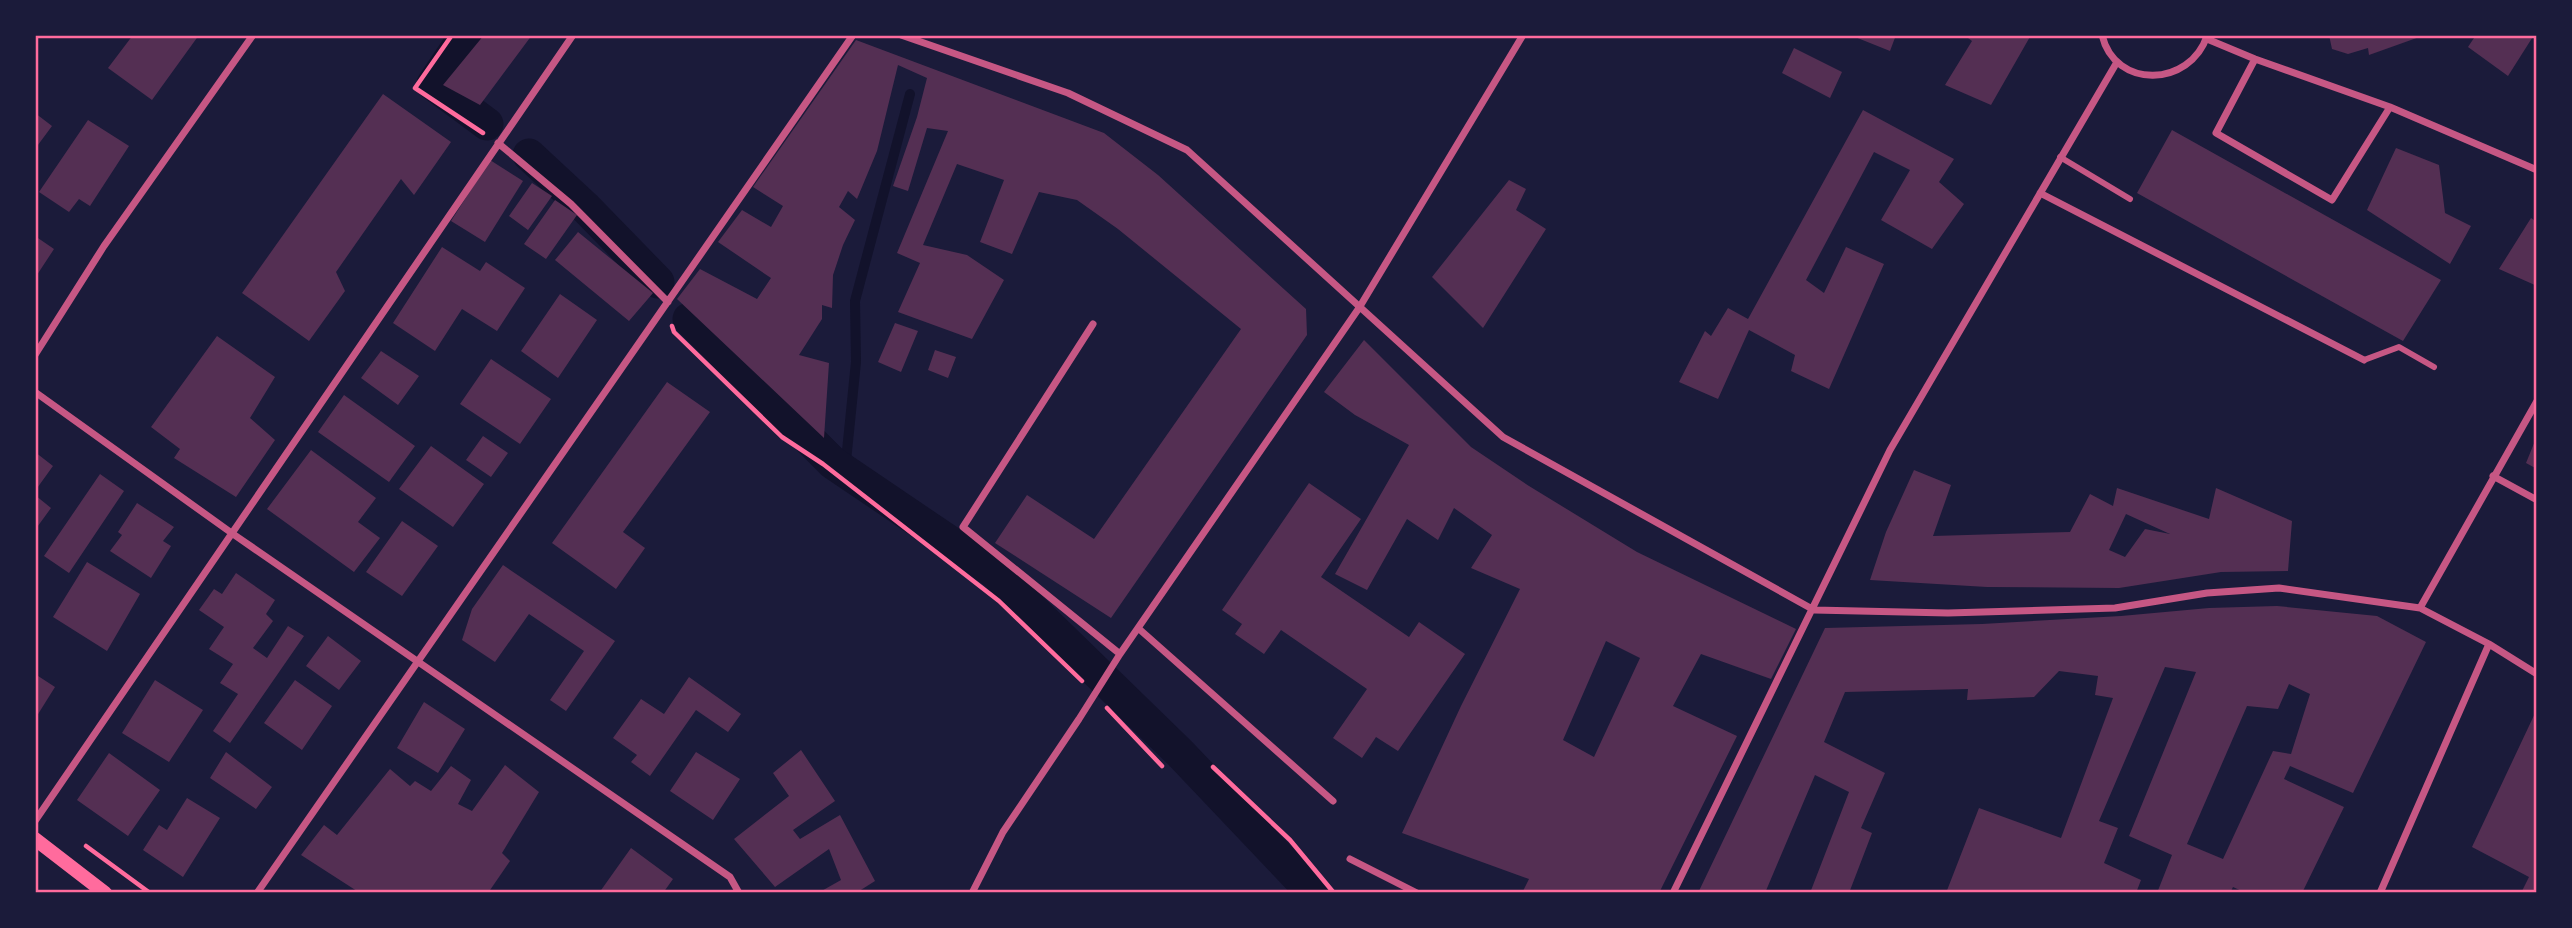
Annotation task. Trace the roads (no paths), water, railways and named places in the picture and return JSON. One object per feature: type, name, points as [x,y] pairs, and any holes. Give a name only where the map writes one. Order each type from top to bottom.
[{"type":"main road","points":[[35,839],[105,893]]},
{"type":"street","points":[[35,355],[104,246],[253,35]]},
{"type":"street","points":[[35,821],[573,35]]},
{"type":"street","points":[[257,893],[853,35]]},
{"type":"street","points":[[901,35],[1068,93],[1187,149],[1503,437],[1814,610],[1948,613],[2115,608],[2207,593],[2279,588],[2420,608],[2489,644],[2537,674]]},
{"type":"street","points":[[972,893],[1003,832],[1120,654],[1359,308],[1522,35]]},
{"type":"street","points":[[2102,35],[2105,46],[2116,62],[2147,76],[2166,75],[2180,69],[2195,57],[2207,37],[2255,59],[2390,107],[2537,170]]},
{"type":"street","points":[[2255,59],[2216,133],[2332,200],[2390,107]]},
{"type":"street","points":[[1673,893],[1814,610],[1890,450],[2116,62]]},
{"type":"street","points":[[498,143],[571,204],[668,302]]},
{"type":"street","points":[[2060,157],[2130,199]]},
{"type":"street","points":[[2040,193],[2364,360],[2399,347],[2434,367]]},
{"type":"street","points":[[1093,324],[962,527],[1120,654]]},
{"type":"street","points":[[35,392],[233,534],[730,877],[739,893]]},
{"type":"street","points":[[2420,608],[2537,401]]},
{"type":"street","points":[[2493,476],[2537,500]]},
{"type":"street","points":[[1138,628],[1333,801]]},
{"type":"street","points":[[2380,893],[2489,644]]},
{"type":"street","points":[[1350,859],[1417,893]]},
{"type":"waterway","points":[[466,35],[433,84],[487,124]]},
{"type":"waterway","points":[[846,461],[856,362],[855,301],[910,94]]},
{"type":"waterway","points":[[529,155],[585,207],[658,282]]},
{"type":"waterway","points":[[689,319],[833,463],[994,572],[1180,753],[1313,893]]}]
